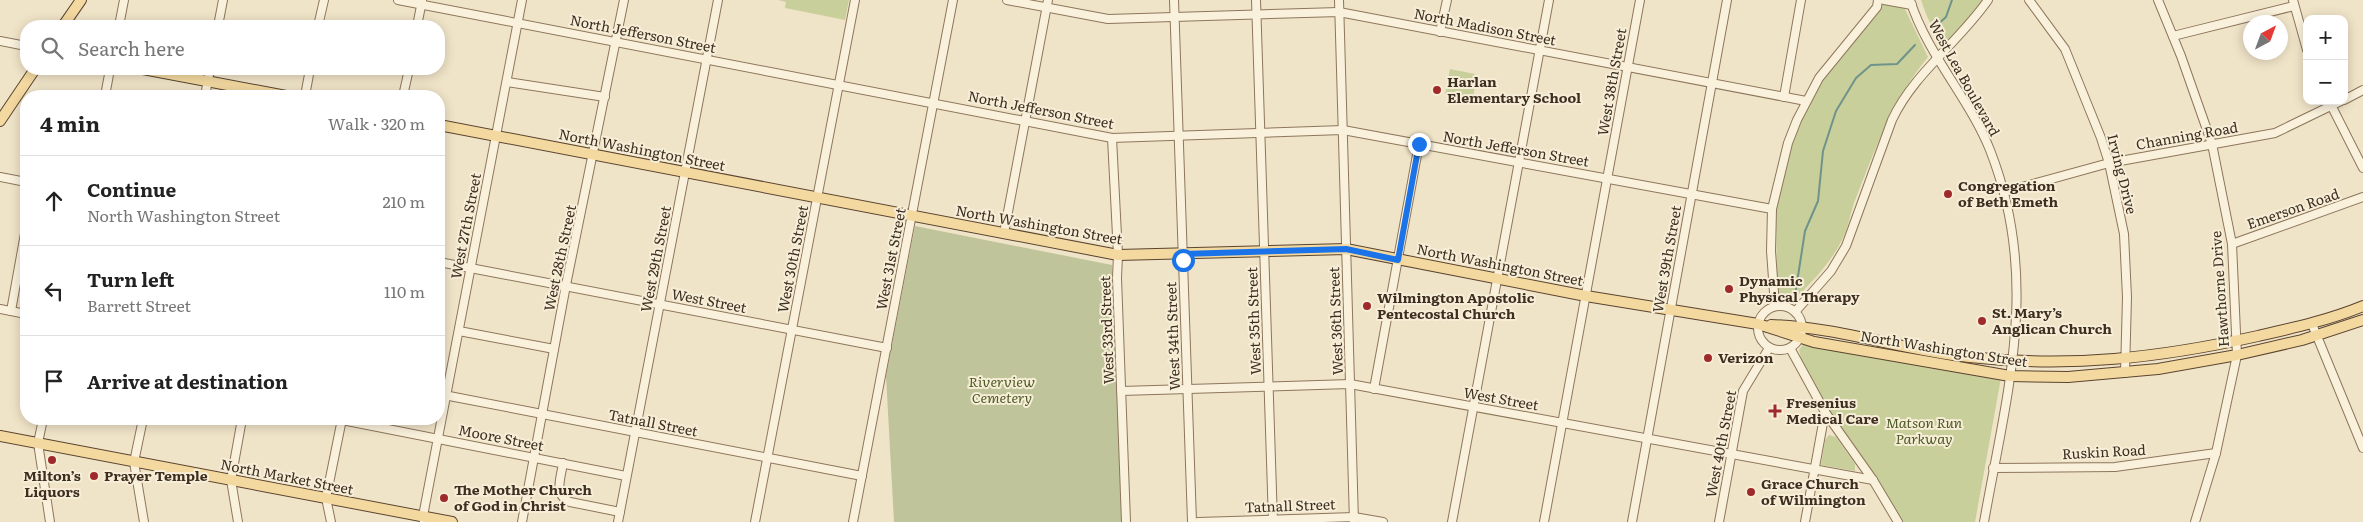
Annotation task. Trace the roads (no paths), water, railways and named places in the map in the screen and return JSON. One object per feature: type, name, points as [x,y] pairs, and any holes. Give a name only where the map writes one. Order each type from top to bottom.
[{"type":"main road","points":[[68,20],[81,0]]},
{"type":"main road","points":[[21,90],[31,75]]},
{"type":"main road","points":[[176,75],[255,90]]},
{"type":"main road","points":[[0,121],[20,91]]},
{"type":"main road","name":"North Washington Street","points":[[445,126],[1118,255],[1346,249],[1586,296],[1758,324],[1802,326],[1968,357],[2094,362],[2125,359],[2235,341],[2312,324],[2363,306]]},
{"type":"main road","name":"North Washington Street","points":[[1758,324],[1800,338],[2010,376],[2068,376],[2125,373],[2237,355],[2317,336],[2363,320]]},
{"type":"main road","name":"North Market Street","points":[[0,436],[326,498],[424,519],[452,522]]},
{"type":"street","points":[[120,20],[124,0]]},
{"type":"street","points":[[219,20],[223,0]]},
{"type":"street","points":[[319,20],[324,0]]},
{"type":"street","name":"North Jefferson Street","points":[[398,0],[421,2],[518,23],[1112,138],[1343,130],[1772,209]]},
{"type":"street","name":"West 27th Street","points":[[445,387],[459,331],[522,0]]},
{"type":"street","name":"West 28th Street","points":[[522,522],[566,285],[594,155],[624,0]]},
{"type":"street","name":"West 29th Street","points":[[618,522],[718,0]]},
{"type":"street","name":"West 30th Street","points":[[754,522],[855,0]]},
{"type":"street","name":"West 31st Street","points":[[853,522],[952,0]]},
{"type":"street","name":"North Madison Street","points":[[1007,0],[1048,4],[1108,19],[1339,12],[1806,101]]},
{"type":"street","name":"West 34th Street","points":[[1174,0],[1192,522]]},
{"type":"street","name":"West 35th Street","points":[[1256,0],[1272,521]]},
{"type":"street","name":"West 36th Street","points":[[1339,0],[1354,519]]},
{"type":"street","points":[[1440,32],[1446,0]]},
{"type":"street","points":[[1452,522],[1549,0]]},
{"type":"street","name":"West 38th Street","points":[[1544,522],[1640,0]]},
{"type":"street","name":"West 39th Street","points":[[1632,522],[1727,0]]},
{"type":"street","points":[[1784,96],[1801,0]]},
{"type":"street","points":[[1775,306],[1771,251],[1772,209],[1788,143],[1806,101],[1830,63],[1877,7],[1878,0]]},
{"type":"street","points":[[1884,0],[1911,2]]},
{"type":"street","points":[[1795,312],[1831,270],[1846,246],[1895,112],[1938,57],[1988,0]]},
{"type":"street","name":"Irving Drive","points":[[2029,0],[2065,49],[2101,138],[2109,163],[2124,234],[2127,297],[2125,373]]},
{"type":"street","name":"Hawthorne Drive","points":[[2158,0],[2212,144],[2232,244],[2237,355],[2216,454],[2195,522]]},
{"type":"street","points":[[418,20],[421,2]]},
{"type":"street","name":"West Lea Boulevard","points":[[1911,2],[1938,57],[1982,134],[2004,192],[2012,229],[2017,266],[2018,294],[2014,360],[1984,522]]},
{"type":"street","points":[[2172,36],[2294,3],[2303,36]]},
{"type":"street","points":[[1004,234],[1048,4]]},
{"type":"street","points":[[0,41],[20,45]]},
{"type":"street","points":[[106,90],[109,75]]},
{"type":"street","points":[[206,90],[209,75]]},
{"type":"street","points":[[306,90],[309,75]]},
{"type":"street","points":[[405,90],[408,75]]},
{"type":"street","points":[[507,82],[605,98]]},
{"type":"street","name":"Channing Road","points":[[2348,98],[2363,90]]},
{"type":"street","name":"Channing Road","points":[[2004,192],[2109,163],[2275,133],[2328,105]]},
{"type":"street","points":[[2331,105],[2363,168]]},
{"type":"street","name":"West 33rd Street","points":[[1112,138],[1118,255],[1117,278],[1126,522]]},
{"type":"street","points":[[1374,389],[1419,144]]},
{"type":"street","points":[[0,177],[20,181]]},
{"type":"street","name":"Emerson Road","points":[[2232,244],[2363,197]]},
{"type":"street","points":[[11,311],[20,261]]},
{"type":"street","name":"West Street","points":[[445,263],[886,348]]},
{"type":"street","points":[[1775,306],[1786,307],[1795,312],[1802,326],[1800,338],[1790,348],[1780,350],[1769,348],[1760,338],[1758,324],[1764,313],[1775,306]]},
{"type":"street","points":[[0,309],[20,313]]},
{"type":"street","points":[[2312,324],[2363,448]]},
{"type":"street","points":[[459,331],[554,349]]},
{"type":"street","name":"West 40th Street","points":[[1719,522],[1743,391],[1769,348]]},
{"type":"street","points":[[1790,348],[1824,412],[1873,480],[1895,520]]},
{"type":"street","name":"West Street","points":[[1121,391],[1350,384],[1873,480]]},
{"type":"street","name":"Tatnall Street","points":[[445,395],[862,476]]},
{"type":"street","points":[[1805,522],[1824,412]]},
{"type":"street","points":[[42,425],[38,443],[50,522]]},
{"type":"street","points":[[141,425],[134,462],[144,522]]},
{"type":"street","points":[[238,522],[231,480],[241,425]]},
{"type":"street","points":[[331,522],[326,498],[341,425]]},
{"type":"street","name":"Moore Street","points":[[371,425],[626,476]]},
{"type":"street","name":"West 27th Street","points":[[424,519],[440,425]]},
{"type":"street","name":"Ruskin Road","points":[[1993,468],[2115,467],[2216,454]]},
{"type":"street","points":[[563,463],[559,488],[563,498],[570,502],[620,512]]},
{"type":"street","name":"Tatnall Street","points":[[1198,522],[1354,519],[1383,522]]},
{"type":"waterway","points":[[1936,26],[1946,17],[1952,0]]},
{"type":"waterway","points":[[1796,289],[1805,231],[1818,201],[1823,151],[1836,111],[1856,78],[1871,65],[1897,64],[1915,45]]},
{"type":"place","name":"Harlan Elementary School","points":[[1437,90]]},
{"type":"place","name":"Congregation of Beth Emeth","points":[[1948,194]]},
{"type":"place","name":"Dynamic Physical Therapy","points":[[1729,289]]},
{"type":"place","name":"Wilmington Apostolic Pentecostal Church","points":[[1367,306]]},
{"type":"place","name":"St. Mary’s Anglican Church","points":[[1982,321]]},
{"type":"place","name":"Verizon","points":[[1708,358]]},
{"type":"place","name":"Fresenius Medical Care","points":[[1775,411]]},
{"type":"place","name":"Milton’s Liquors","points":[[52,460]]},
{"type":"place","name":"Prayer Temple","points":[[94,476]]},
{"type":"place","name":"Grace Church of Wilmington","points":[[1751,492]]},
{"type":"place","name":"The Mother Church of God in Christ","points":[[444,498]]},
{"type":"park label","name":"Riverview Cemetery","points":[[1002,390]]},
{"type":"park label","name":"Matson Run Parkway","points":[[1924,432]]}]
